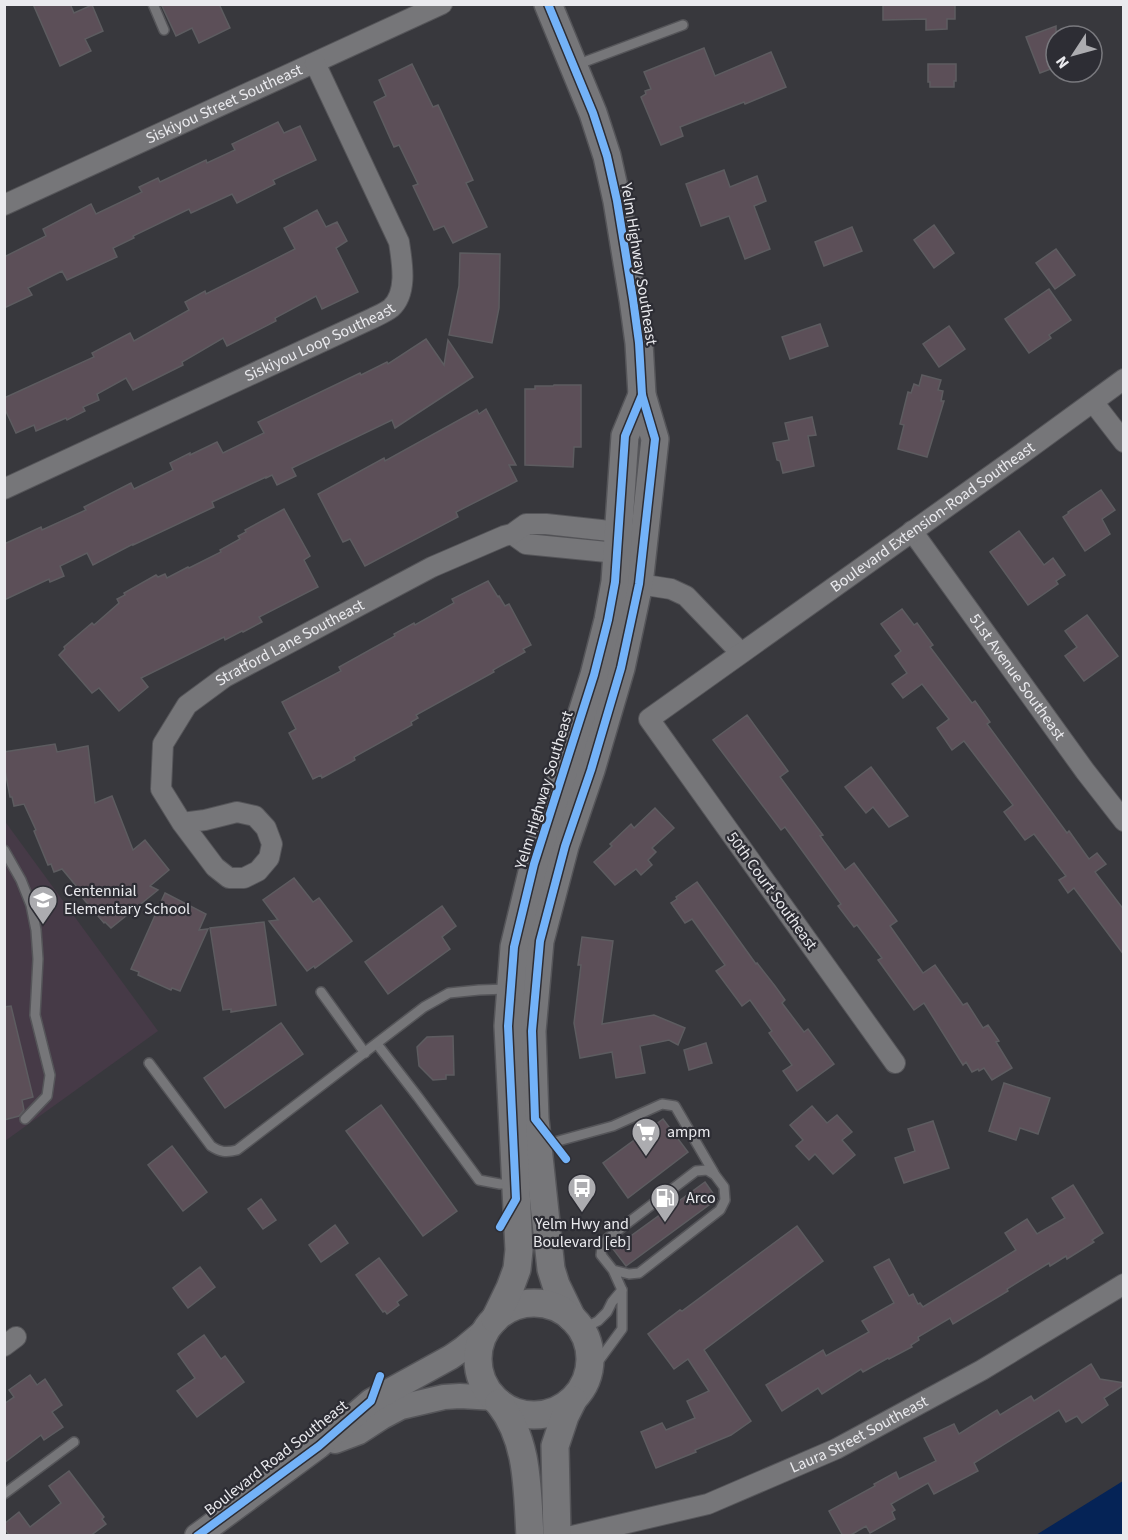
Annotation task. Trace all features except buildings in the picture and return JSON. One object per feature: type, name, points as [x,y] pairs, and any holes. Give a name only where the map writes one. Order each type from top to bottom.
[{"type":"main road","name":"Yelm Highway Southeast","points":[[548,4],[574,66],[607,156],[617,201],[639,343],[642,395],[655,439],[639,584],[621,668],[591,770],[565,846],[540,941],[532,1031],[535,1119],[551,1269],[556,1285],[577,1324]]},
{"type":"main road","name":"Yelm Highway Southeast","points":[[491,1324],[517,1269],[519,1250],[508,1026],[514,947],[534,864],[594,675],[608,620],[615,582],[625,436],[642,395]]},
{"type":"main road","points":[[530,1536],[526,1466],[509,1415],[488,1391],[481,1376],[478,1360],[481,1343],[491,1324],[512,1308],[527,1303],[559,1308],[577,1324],[588,1343],[591,1358],[589,1374],[565,1416],[555,1446],[557,1536]]},
{"type":"main road","points":[[497,1400],[513,1411],[529,1415],[545,1414],[560,1409],[573,1400]]},
{"type":"street","name":"Siskiyou Street Southeast","points":[[4,205],[442,4]]},
{"type":"street","name":"Siskiyou Loop Southeast","points":[[4,489],[373,318],[392,307],[402,290],[399,242],[315,63]]},
{"type":"street","name":"Boulevard Extension-Road Southeast","points":[[649,719],[1124,379]]},
{"type":"street","points":[[1093,402],[1124,442]]},
{"type":"street","name":"Stratford Lane Southeast","points":[[182,823],[161,789],[163,744],[187,705],[225,677],[432,567],[512,534],[526,524],[546,524],[618,542]]},
{"type":"street","name":"51st Avenue Southeast","points":[[912,531],[1124,822]]},
{"type":"street","points":[[639,584],[671,589],[686,596],[741,653]]},
{"type":"street","name":"50th Court Southeast","points":[[649,719],[895,1063]]},
{"type":"street","name":"Laura Street Southeast","points":[[572,1536],[708,1504],[836,1449],[982,1370],[1124,1284]]},
{"type":"street","name":"Boulevard Road Southeast","points":[[197,1536],[319,1446],[371,1401],[465,1348],[491,1324]]},
{"type":"street","name":"Boulevard Road Southeast","points":[[319,1446],[359,1432],[401,1407],[444,1397],[460,1396],[497,1400]]},
{"type":"lane","points":[[153,4],[164,30]]},
{"type":"lane","points":[[574,66],[683,25]]},
{"type":"lane","points":[[4,850],[21,880],[31,905],[38,959],[34,1015],[50,1075],[47,1096],[24,1119]]},
{"type":"lane","points":[[149,1063],[211,1146],[219,1151],[229,1152],[237,1150],[424,1007],[449,993],[510,989]]},
{"type":"lane","points":[[321,992],[365,1053]]},
{"type":"lane","points":[[377,1044],[418,1096],[478,1180],[516,1184]]},
{"type":"lane","points":[[538,1146],[613,1126],[662,1104],[675,1106],[724,1187],[725,1200],[720,1209],[639,1273],[629,1275],[613,1270]]},
{"type":"lane","points":[[589,1374],[622,1329],[622,1290],[613,1270],[601,1255],[602,1247],[608,1238],[696,1171],[707,1170],[715,1175]]},
{"type":"lane","points":[[577,1324],[598,1321],[622,1290]]},
{"type":"lane","points":[[4,1494],[74,1442]]},
{"type":"shaded area","name":"Centennial Elementary School","points":[[4,820],[158,1031],[5,1141],[4,1141]]},
{"type":"water","points":[[1123,1481],[1123,1535],[1036,1535]]},
{"type":"cycle path","points":[[548,4],[593,113],[607,156],[633,299],[639,343],[642,395],[655,439],[639,584],[621,668],[591,770],[565,846],[540,941],[532,1031],[535,1119],[566,1159]]},
{"type":"cycle path","points":[[500,1227],[516,1199],[508,1026],[514,947],[534,864],[594,675],[608,620],[615,582],[625,436],[642,395]]},
{"type":"cycle path","points":[[197,1536],[319,1446],[371,1401],[380,1376]]},
{"type":"place","name":"Centennial Elementary School","points":[[43,926]]},
{"type":"place","name":"ampm","points":[[646,1158]]},
{"type":"place","name":"Yelm Hwy and Boulevard [eb]","points":[[582,1214]]},
{"type":"place","name":"Arco","points":[[665,1224]]}]
